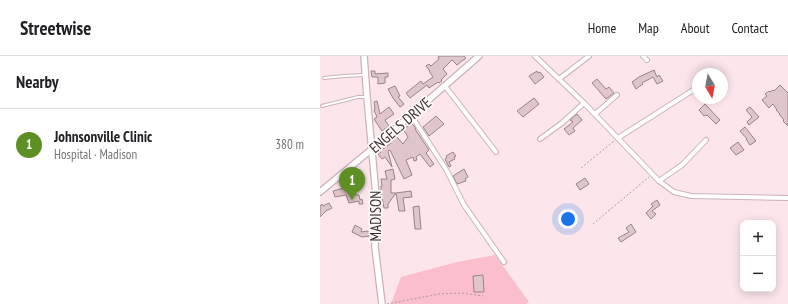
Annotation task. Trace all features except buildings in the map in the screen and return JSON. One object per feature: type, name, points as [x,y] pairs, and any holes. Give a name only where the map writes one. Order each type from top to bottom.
[{"type":"street","name":"MADISON","points":[[364,56],[378,206],[375,247],[382,304]]},
{"type":"street","name":"ENGELS DRIVE","points":[[320,192],[479,56]]},
{"type":"street","points":[[535,56],[595,114],[658,181],[674,192],[691,196],[788,198]]},
{"type":"street","points":[[559,79],[589,56]]},
{"type":"street","points":[[643,56],[647,60]]},
{"type":"street","points":[[445,86],[496,152]]},
{"type":"street","points":[[618,138],[692,91]]},
{"type":"street","points":[[595,114],[617,95]]},
{"type":"street","points":[[540,139],[562,123],[584,103]]},
{"type":"street","points":[[411,115],[447,171],[464,205],[504,262]]},
{"type":"street","points":[[658,181],[682,165],[706,140]]},
{"type":"lane","points":[[324,78],[365,75]]},
{"type":"lane","points":[[322,106],[358,97],[367,97]]},
{"type":"path","points":[[581,168],[618,138]]},
{"type":"path","points":[[593,224],[653,174]]},
{"type":"path","points":[[387,304],[439,294],[462,293],[483,296]]},
{"type":"shaded area","points":[[495,255],[529,302],[526,304],[391,304],[401,277],[457,262]]},
{"type":"place","name":"Johnsonville Clinic","points":[[352,200]]}]
